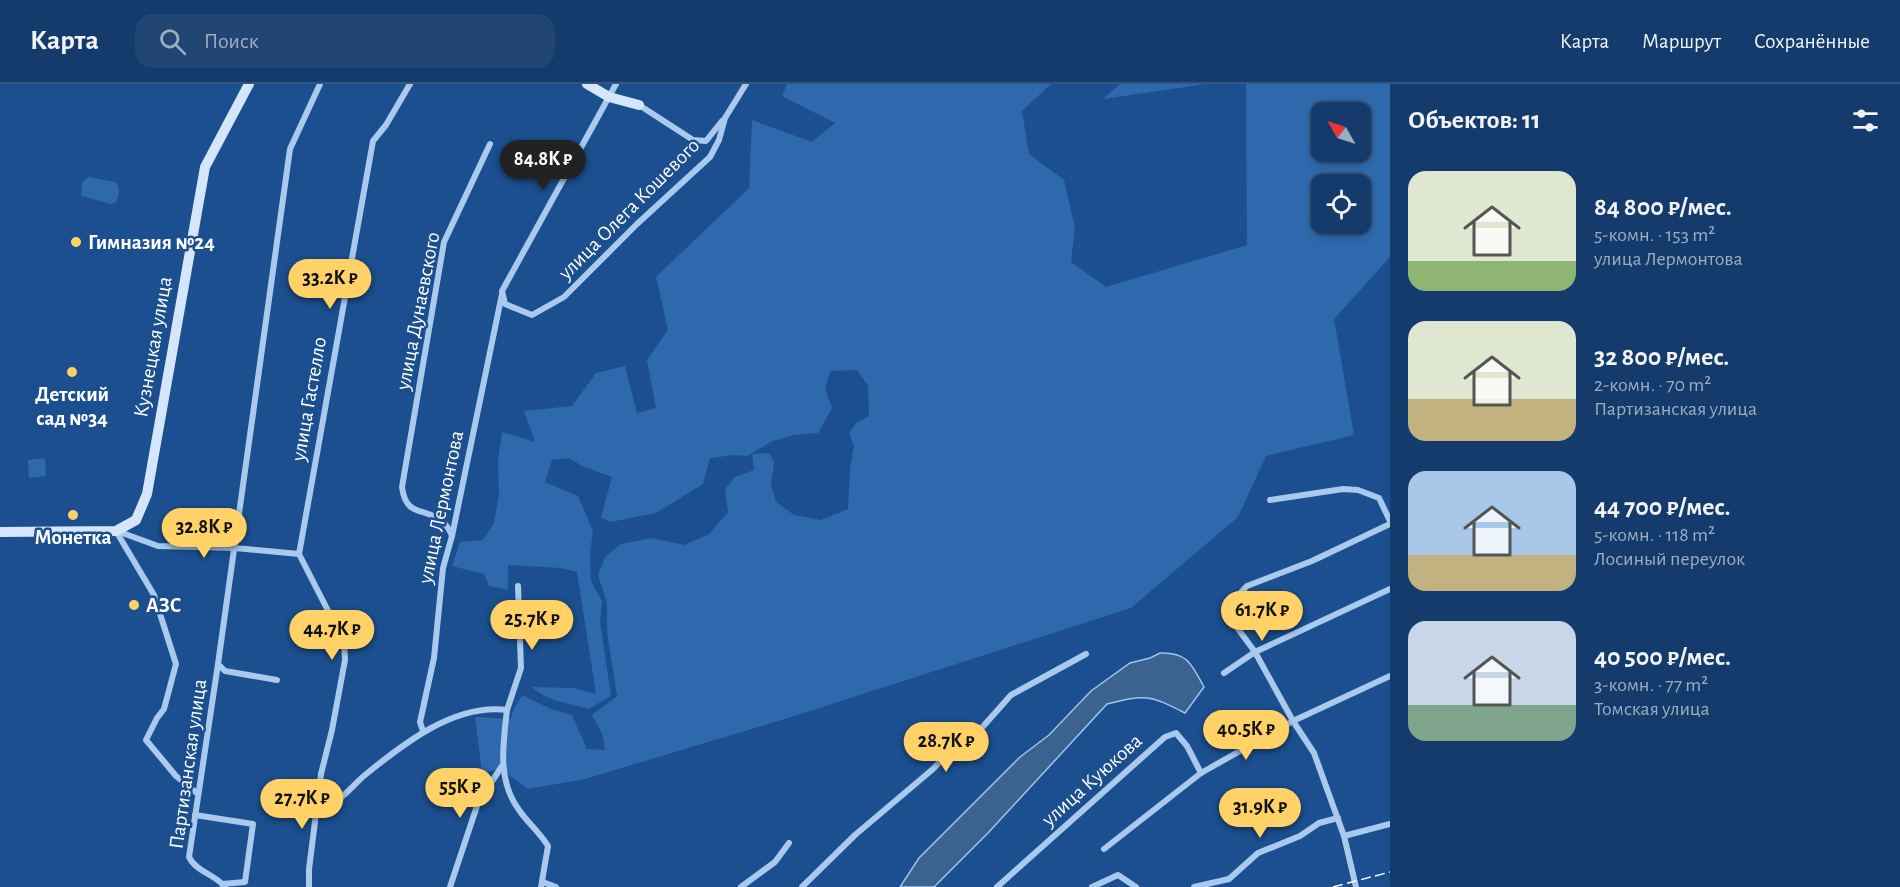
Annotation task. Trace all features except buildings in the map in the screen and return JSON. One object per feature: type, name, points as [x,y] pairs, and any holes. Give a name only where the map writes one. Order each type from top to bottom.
[{"type":"main road","name":"Кузнецкая улица","points":[[111,532],[136,520],[147,494],[205,167],[249,84]]},
{"type":"main road","points":[[587,84],[609,97],[639,105]]},
{"type":"main road","points":[[0,532],[111,532]]},
{"type":"street","name":"Партизанская улица","points":[[224,886],[219,880],[193,865],[189,857],[235,548],[290,149],[320,84]]},
{"type":"street","name":"улица Гастелло","points":[[299,554],[373,141],[386,125],[410,84]]},
{"type":"street","name":"улица Лермонтова","points":[[423,731],[420,722],[434,658],[443,568],[452,536],[502,291],[616,84]]},
{"type":"street","name":"улица Олега Кошевого","points":[[502,291],[505,304],[532,315],[564,297],[637,224],[710,157],[719,140],[725,118],[746,84]]},
{"type":"street","points":[[639,105],[693,140],[706,141],[725,118]]},
{"type":"street","name":"улица Дунаевского","points":[[452,536],[446,524],[435,517],[412,509],[403,500],[402,487],[444,242],[490,144]]},
{"type":"street","points":[[1270,500],[1343,489],[1358,489],[1379,498],[1390,522],[1312,561],[1247,586],[1229,605],[1230,618],[1255,652],[1293,721],[1314,753],[1344,836],[1356,887]]},
{"type":"street","points":[[111,532],[158,546],[235,548],[299,554],[344,642],[345,660],[321,774],[309,869],[309,887]]},
{"type":"street","points":[[111,532],[154,595],[176,664],[164,709],[146,740],[176,776],[198,794]]},
{"type":"street","points":[[518,586],[521,668],[507,710],[502,765],[512,800],[548,846],[542,884],[556,887]]},
{"type":"street","points":[[1224,673],[1255,652],[1390,589]]},
{"type":"street","points":[[802,887],[855,835],[933,769],[955,746],[979,731],[1011,695],[1086,654]]},
{"type":"street","name":"Партизанская улица","points":[[218,664],[225,671],[278,680]]},
{"type":"street","points":[[1104,849],[1201,773],[1293,721],[1390,676]]},
{"type":"street","points":[[317,807],[330,806],[364,775],[423,731],[472,712],[507,710]]},
{"type":"street","name":"улица Куюкова","points":[[998,887],[1165,737],[1176,733],[1187,746],[1201,773]]},
{"type":"street","points":[[450,887],[478,803],[502,765]]},
{"type":"street","points":[[195,815],[253,824],[245,882],[224,886]]},
{"type":"street","points":[[1194,887],[1229,879],[1258,853],[1300,836],[1319,823],[1338,818]]},
{"type":"street","points":[[1344,836],[1390,824]]},
{"type":"street","points":[[741,887],[775,862],[789,843]]},
{"type":"street","points":[[1092,887],[1118,875],[1137,887]]},
{"type":"shaded area","points":[[787,84],[1051,84],[1022,111],[1029,154],[1064,180],[1075,228],[1071,262],[1106,287],[1247,245],[1246,84],[1390,84],[1390,257],[1334,319],[1354,435],[1266,456],[1238,517],[1131,608],[788,718],[585,779],[528,789],[506,773],[506,769],[482,772],[475,717],[511,719],[522,695],[551,709],[572,715],[587,749],[605,750],[603,736],[592,715],[617,696],[607,632],[607,603],[598,575],[605,557],[621,544],[652,538],[684,545],[709,534],[728,512],[725,489],[735,477],[754,470],[752,454],[769,453],[774,462],[771,485],[776,502],[794,515],[821,520],[848,509],[850,468],[854,446],[849,433],[856,423],[869,416],[868,386],[857,370],[830,371],[825,389],[832,408],[818,433],[794,435],[773,441],[747,456],[710,458],[703,484],[656,513],[610,522],[601,517],[612,477],[582,466],[569,458],[552,460],[545,482],[578,496],[593,531],[590,554],[591,581],[602,601],[600,622],[611,696],[589,709],[552,699],[532,687],[573,688],[596,694],[577,572],[560,568],[508,565],[508,590],[489,586],[484,574],[452,566],[460,542],[483,540],[494,523],[499,494],[498,460],[502,432],[535,442],[524,411],[572,406],[596,373],[625,366],[637,413],[656,408],[647,360],[668,330],[656,277],[749,188],[752,120],[812,142],[835,123],[782,96]]},
{"type":"shaded area","points":[[1120,84],[1206,84],[1103,99]]},
{"type":"shaded area","points":[[89,177],[115,182],[119,192],[115,203],[81,196],[82,182]]},
{"type":"shaded area","points":[[45,458],[46,476],[29,478],[28,460]]},
{"type":"shaded area","points":[[1160,653],[1177,655],[1188,661],[1204,687],[1185,713],[1147,698],[1107,704],[988,833],[934,887],[900,887],[919,858],[1020,757],[1049,735],[1091,691],[1130,663]]},
{"type":"railway","points":[[1333,887],[1390,872]]},
{"type":"place","name":"Гимназия №24","points":[[76,242]]},
{"type":"place","name":"Детский сад №34","points":[[72,372]]},
{"type":"place","name":"Монетка","points":[[73,515]]},
{"type":"place","name":"АЗС","points":[[134,605]]}]
